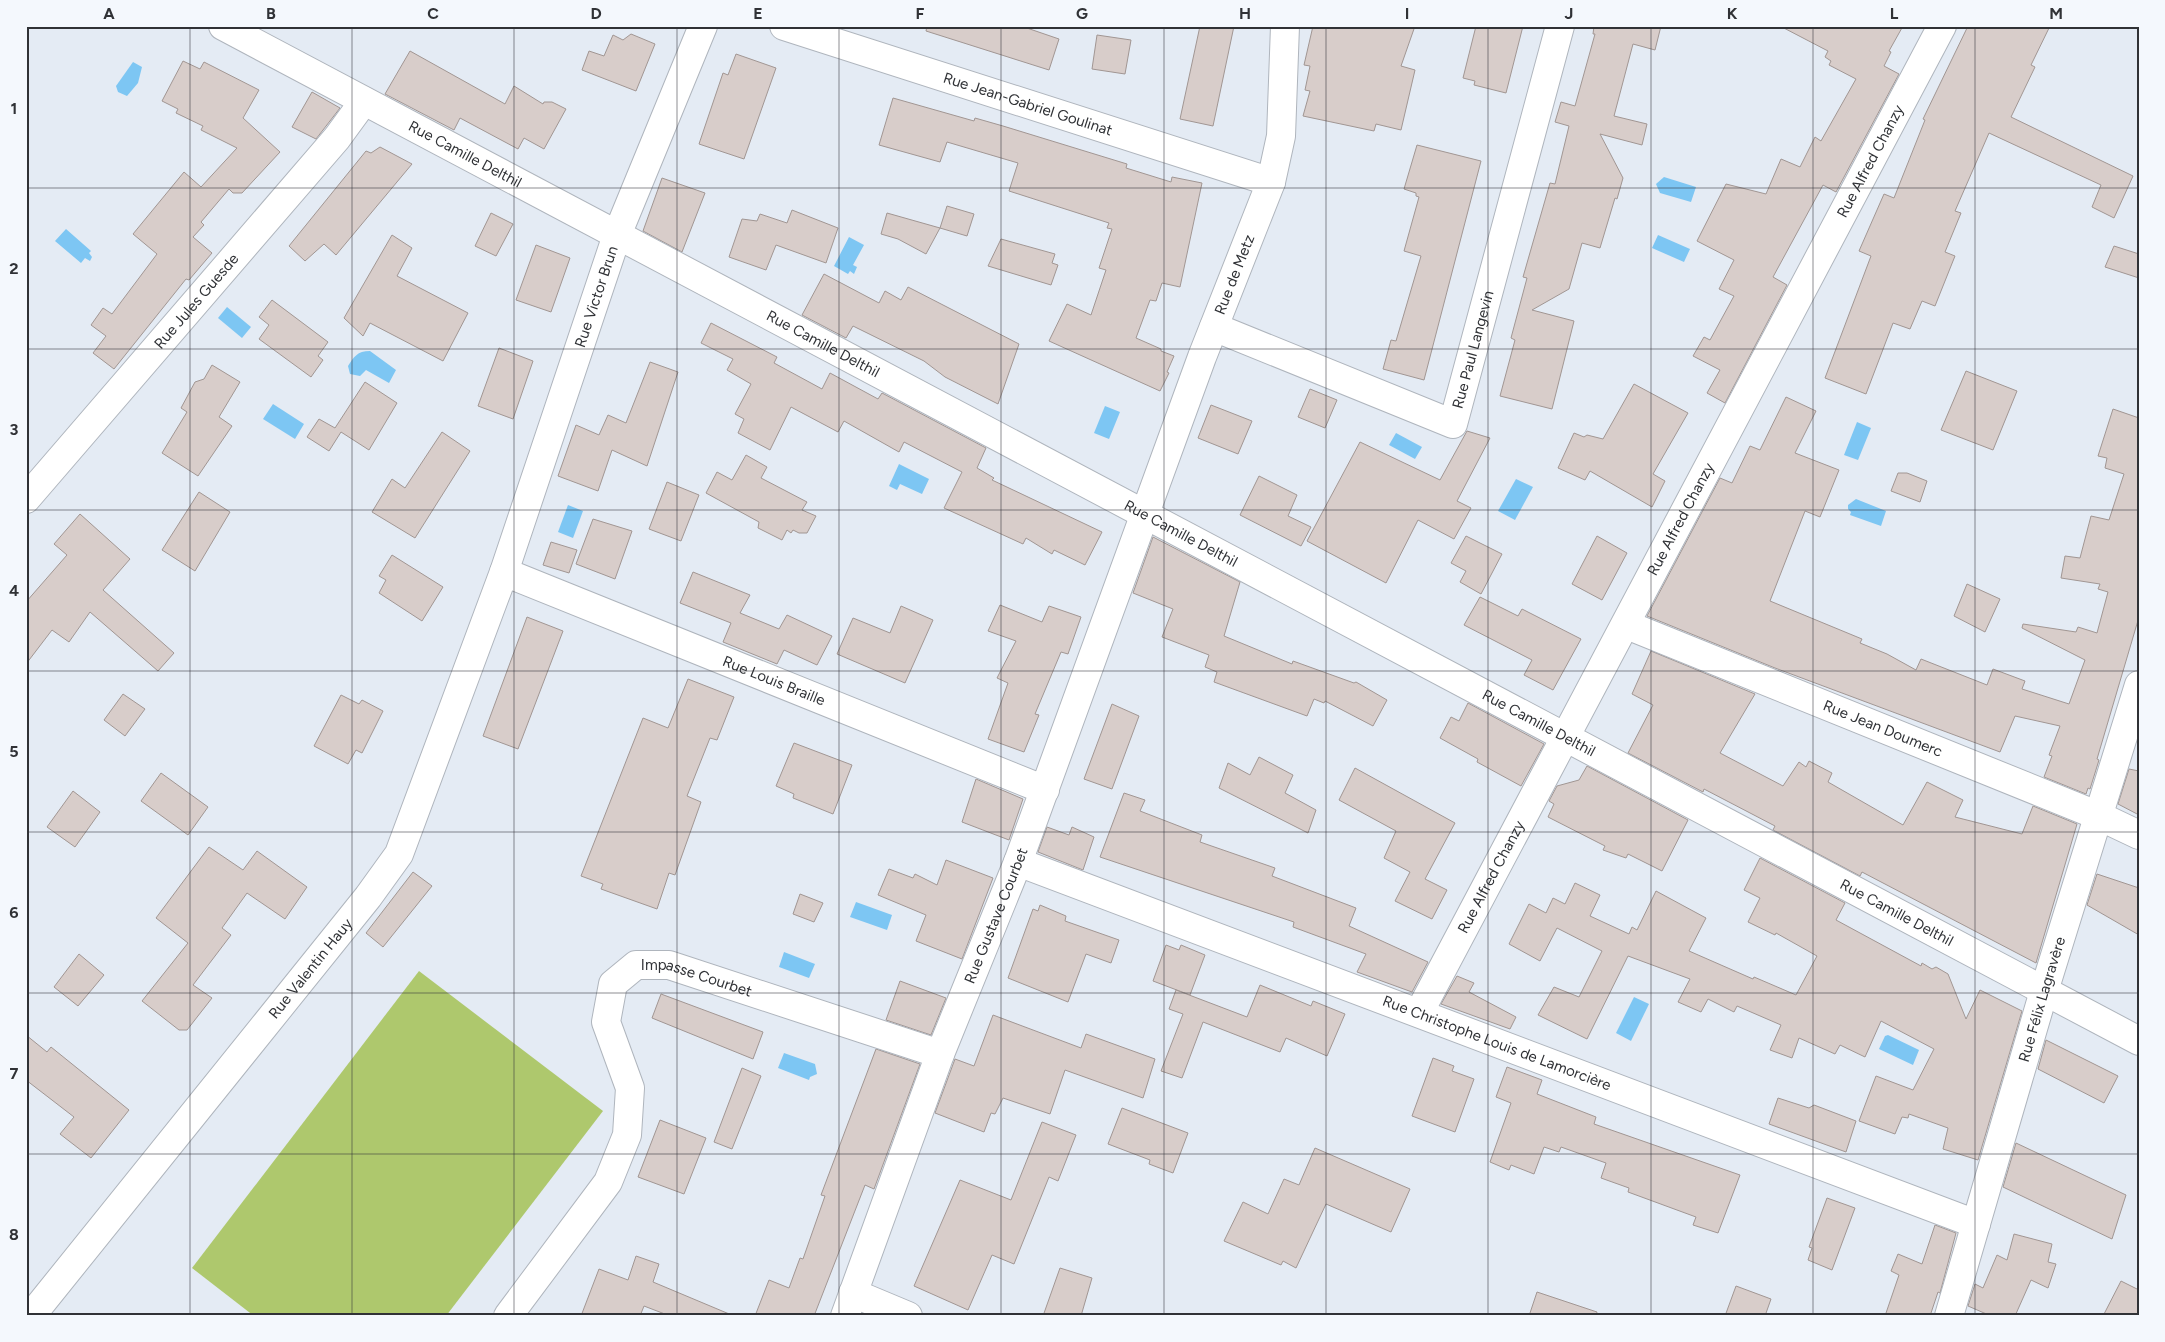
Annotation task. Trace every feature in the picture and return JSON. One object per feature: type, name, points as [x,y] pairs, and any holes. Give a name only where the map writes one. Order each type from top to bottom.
[{"type":"street","name":"Rue Camille Delthil","points":[[222,26],[2139,1041]]},
{"type":"street","name":"Rue Victor Brun","points":[[504,572],[617,235],[703,26]]},
{"type":"street","name":"Rue Jean-Gabriel Goulinat","points":[[784,26],[1271,182]]},
{"type":"street","name":"Rue de Metz","points":[[1145,515],[1214,327],[1271,182],[1281,136],[1284,26]]},
{"type":"street","name":"Rue Paul Langevin","points":[[1214,327],[1453,424],[1560,26]]},
{"type":"street","name":"Rue Alfred Chanzy","points":[[1419,1013],[1942,26]]},
{"type":"street","name":"Rue Jules Guesde","points":[[26,499],[337,138],[364,101]]},
{"type":"street","name":"Rue Gustave Courbet","points":[[849,1305],[940,1054],[1018,862],[1145,515]]},
{"type":"street","name":"Rue Louis Braille","points":[[504,572],[1045,790]]},
{"type":"street","name":"Rue Valentin Hauy","points":[[31,1316],[399,854],[504,572]]},
{"type":"street","name":"Rue Jean Doumerc","points":[[1626,624],[2099,816],[2139,835]]},
{"type":"street","name":"Rue Félix Lagravère","points":[[1949,1316],[2044,991],[2139,684]]},
{"type":"street","name":"Rue Christophe Louis de Lamorcière","points":[[1018,862],[1976,1224]]},
{"type":"street","name":"Impasse Courbet","points":[[508,1316],[608,1182],[627,1135],[630,1088],[606,1022],[614,984],[636,965],[669,965],[940,1054]]},
{"type":"street","points":[[849,1305],[908,1316]]},
{"type":"green space","points":[[419,971],[603,1111],[446,1316],[254,1316],[192,1268]]},
{"type":"water","points":[[133,62],[142,67],[138,83],[127,96],[118,92],[116,86]]},
{"type":"water","points":[[1664,177],[1696,187],[1691,202],[1660,193],[1656,184]]},
{"type":"water","points":[[66,229],[91,251],[89,253],[92,257],[90,261],[85,258],[81,263],[55,241]]},
{"type":"water","points":[[1658,235],[1690,249],[1684,262],[1652,248]]},
{"type":"water","points":[[849,237],[864,245],[853,265],[857,267],[854,274],[850,271],[848,274],[834,266]]},
{"type":"water","points":[[227,307],[251,327],[242,338],[218,318]]},
{"type":"water","points":[[370,351],[396,370],[389,383],[366,370],[360,376],[350,374],[348,366],[354,357],[359,353]]},
{"type":"water","points":[[273,404],[304,424],[295,439],[263,419]]},
{"type":"water","points":[[1105,406],[1120,412],[1109,439],[1094,433]]},
{"type":"water","points":[[1857,422],[1871,428],[1858,460],[1844,455]]},
{"type":"water","points":[[1396,433],[1422,447],[1415,459],[1389,445]]},
{"type":"water","points":[[899,464],[929,479],[922,494],[900,484],[897,490],[889,486]]},
{"type":"water","points":[[1516,479],[1533,487],[1515,520],[1498,511]]},
{"type":"water","points":[[1856,499],[1886,511],[1881,526],[1850,515],[1851,512],[1848,509],[1848,505]]},
{"type":"water","points":[[568,505],[583,511],[573,538],[558,532]]},
{"type":"water","points":[[856,902],[892,915],[887,930],[850,917]]},
{"type":"water","points":[[784,952],[815,964],[809,978],[779,967]]},
{"type":"water","points":[[1634,997],[1649,1004],[1631,1041],[1616,1033]]},
{"type":"water","points":[[1888,1035],[1919,1050],[1913,1065],[1879,1049],[1885,1036]]},
{"type":"water","points":[[784,1053],[815,1064],[817,1074],[810,1077],[809,1080],[778,1068]]},
{"type":"building","points":[[927,26],[1021,26],[1059,39],[1049,70],[926,31]]},
{"type":"building","points":[[1200,26],[1234,26],[1213,126],[1180,119]]},
{"type":"building","points":[[1313,26],[1415,26],[1401,66],[1415,70],[1401,130],[1376,124],[1374,131],[1303,116],[1310,91],[1305,90],[1310,66],[1304,65]]},
{"type":"building","points":[[1476,26],[1523,26],[1506,93],[1474,85],[1475,81],[1463,78]]},
{"type":"building","points":[[1594,26],[1661,26],[1655,50],[1633,44],[1614,116],[1647,124],[1642,145],[1600,134],[1623,178],[1600,248],[1582,243],[1569,289],[1532,310],[1574,321],[1552,409],[1500,396],[1515,340],[1511,338],[1527,278],[1523,277],[1550,183],[1555,184],[1569,126],[1555,122],[1561,102],[1575,106],[1595,34],[1593,34]]},
{"type":"building","points":[[1780,26],[1903,26],[1889,51],[1891,52],[1884,66],[1899,74],[1836,192],[1823,185],[1773,277],[1787,285],[1725,403],[1707,393],[1720,370],[1693,356],[1704,337],[1710,340],[1734,296],[1719,289],[1734,260],[1697,241],[1726,184],[1766,194],[1781,159],[1800,167],[1815,137],[1821,141],[1856,79],[1829,65],[1831,61],[1825,57],[1828,51]]},
{"type":"building","points":[[1968,26],[2050,26],[2031,65],[2035,67],[2011,117],[2133,176],[2114,218],[2092,207],[2101,185],[1989,133],[1955,211],[1961,213],[1945,252],[1955,256],[1935,306],[1922,301],[1910,329],[1893,323],[1866,394],[1825,378],[1871,256],[1859,251],[1884,194],[1894,198],[1925,120],[1923,119]]},
{"type":"building","points":[[631,34],[655,44],[636,91],[582,70],[589,51],[604,56],[613,35],[623,40]]},
{"type":"building","points":[[1097,35],[1131,40],[1125,74],[1092,69]]},
{"type":"building","points":[[410,51],[505,104],[514,86],[543,104],[544,102],[552,102],[566,109],[544,149],[524,138],[518,149],[460,118],[454,130],[385,94]]},
{"type":"building","points":[[736,54],[776,68],[744,159],[699,144],[723,73],[728,75]]},
{"type":"building","points":[[183,61],[200,69],[204,62],[259,90],[243,118],[280,152],[242,193],[233,193],[229,189],[201,222],[204,225],[193,237],[212,253],[189,280],[186,279],[114,369],[93,353],[106,336],[91,325],[103,308],[112,314],[157,254],[133,234],[184,172],[201,187],[237,148],[201,130],[203,126],[176,113],[178,109],[162,101]]},
{"type":"building","points":[[312,92],[340,108],[316,139],[292,127]]},
{"type":"building","points":[[893,98],[974,121],[975,118],[1003,126],[1127,164],[1126,168],[1171,182],[1172,177],[1202,183],[1180,287],[1162,283],[1156,301],[1150,300],[1136,338],[1174,356],[1167,372],[1169,373],[1160,391],[1049,341],[1067,304],[1091,315],[1106,270],[1099,268],[1112,229],[1107,228],[1109,223],[1009,191],[1018,163],[947,142],[940,162],[879,145]]},
{"type":"building","points":[[1417,145],[1481,161],[1424,380],[1383,369],[1391,340],[1396,341],[1421,256],[1404,251],[1419,197],[1416,196],[1416,193],[1404,189]]},
{"type":"building","points":[[380,147],[412,164],[336,255],[324,244],[305,261],[289,246],[366,151],[371,153]]},
{"type":"building","points":[[662,178],[705,193],[682,252],[643,231]]},
{"type":"building","points":[[947,206],[974,214],[967,236],[940,228]]},
{"type":"building","points":[[792,210],[838,228],[826,263],[776,245],[766,270],[729,257],[742,219],[757,221],[760,214],[787,223]]},
{"type":"building","points":[[491,213],[513,224],[496,256],[475,246]]},
{"type":"building","points":[[887,213],[940,228],[926,254],[898,239],[881,234]]},
{"type":"building","points":[[392,235],[412,248],[397,276],[468,313],[443,361],[370,323],[363,336],[344,318]]},
{"type":"building","points":[[1001,239],[1055,254],[1052,263],[1058,265],[1051,285],[988,266]]},
{"type":"building","points":[[536,245],[570,258],[551,312],[516,300]]},
{"type":"building","points":[[2114,246],[2139,254],[2139,278],[2105,267]]},
{"type":"building","points":[[824,274],[879,303],[885,291],[901,300],[908,287],[1019,344],[998,404],[945,377],[924,361],[853,326],[846,338],[802,315]]},
{"type":"building","points":[[272,300],[328,342],[318,356],[323,360],[311,377],[259,339],[269,325],[259,317]]},
{"type":"building","points":[[711,323],[777,357],[774,363],[822,389],[830,373],[878,399],[882,393],[986,448],[977,468],[994,478],[992,480],[1102,532],[1085,565],[1054,550],[1052,554],[1026,538],[1023,544],[944,508],[962,472],[904,442],[899,452],[844,421],[838,432],[791,407],[770,450],[738,433],[744,419],[735,414],[751,384],[727,370],[733,359],[701,343]]},
{"type":"building","points":[[499,348],[533,361],[513,419],[478,406]]},
{"type":"building","points":[[650,362],[678,372],[647,466],[612,450],[598,491],[558,476],[576,425],[599,435],[608,415],[626,423]]},
{"type":"building","points":[[212,365],[240,382],[219,417],[232,426],[198,476],[162,453],[187,412],[181,408],[195,382],[204,379]]},
{"type":"building","points":[[1966,371],[2017,391],[1993,450],[1941,430]]},
{"type":"building","points":[[365,382],[397,403],[369,450],[341,432],[329,451],[307,437],[319,419],[335,428]]},
{"type":"building","points":[[1634,384],[1688,413],[1653,474],[1665,481],[1652,507],[1590,471],[1585,480],[1558,468],[1574,433],[1584,437],[1587,435],[1603,439]]},
{"type":"building","points":[[1310,389],[1337,400],[1325,428],[1298,417]]},
{"type":"building","points":[[1786,397],[1816,411],[1795,453],[1839,470],[1820,517],[1805,511],[1770,601],[1862,639],[1860,643],[1887,654],[1916,670],[1921,659],[1987,685],[1993,669],[2025,681],[2022,689],[2069,704],[2085,660],[2022,628],[2023,624],[2076,632],[2078,627],[2097,633],[2108,592],[2098,589],[2100,584],[2061,578],[2065,556],[2080,558],[2091,516],[2109,520],[2124,474],[2105,468],[2107,458],[2098,456],[2113,409],[2139,418],[2139,617],[2097,759],[2099,760],[2090,789],[2088,788],[2086,794],[2044,777],[2052,756],[2049,755],[2060,726],[2015,716],[2000,752],[1775,668],[1647,616],[1720,478],[1732,483],[1750,446],[1760,450]]},
{"type":"building","points":[[1211,405],[1252,421],[1238,454],[1198,438]]},
{"type":"building","points":[[1467,431],[1490,438],[1457,501],[1471,508],[1454,539],[1418,520],[1386,583],[1307,541],[1360,442],[1440,480]]},
{"type":"building","points":[[442,432],[470,451],[415,538],[372,512],[392,479],[405,488]]},
{"type":"building","points":[[746,455],[767,467],[761,478],[807,502],[802,510],[816,516],[807,533],[799,533],[793,530],[791,533],[787,530],[782,540],[758,528],[759,522],[706,493],[717,472],[732,480]]},
{"type":"building","points":[[1898,473],[1907,473],[1927,481],[1920,502],[1891,491]]},
{"type":"building","points":[[1259,476],[1297,495],[1288,516],[1311,527],[1301,546],[1240,515]]},
{"type":"building","points":[[667,482],[699,495],[681,541],[649,529]]},
{"type":"building","points":[[199,492],[230,512],[195,571],[162,550]]},
{"type":"building","points":[[80,514],[130,559],[103,590],[174,653],[158,671],[90,612],[69,642],[52,630],[26,664],[26,602],[67,555],[54,544]]},
{"type":"building","points":[[593,519],[632,531],[615,579],[576,564]]},
{"type":"building","points":[[1466,536],[1502,554],[1481,594],[1460,582],[1466,571],[1451,563]]},
{"type":"building","points":[[1597,536],[1627,553],[1602,600],[1572,584]]},
{"type":"building","points":[[1153,537],[1240,582],[1224,636],[1292,664],[1293,661],[1354,683],[1356,682],[1387,700],[1373,726],[1325,701],[1324,703],[1314,699],[1307,716],[1214,682],[1217,672],[1205,667],[1209,655],[1162,637],[1173,609],[1133,593]]},
{"type":"building","points":[[551,542],[577,550],[569,573],[543,565]]},
{"type":"building","points":[[392,555],[443,587],[422,621],[379,593],[386,580],[379,576]]},
{"type":"building","points":[[693,572],[750,595],[740,613],[779,629],[787,615],[832,636],[817,665],[784,650],[777,664],[723,642],[731,623],[680,603]]},
{"type":"building","points":[[1967,584],[2000,599],[1985,632],[1954,616]]},
{"type":"building","points":[[1480,597],[1518,616],[1522,609],[1581,639],[1553,690],[1524,675],[1532,660],[1464,625]]},
{"type":"building","points":[[1000,605],[1042,622],[1049,606],[1081,617],[1068,654],[1061,652],[1035,714],[1039,715],[1024,752],[988,739],[1008,683],[997,678],[1016,641],[988,631]]},
{"type":"building","points":[[901,606],[933,620],[905,683],[837,654],[853,618],[890,633]]},
{"type":"building","points":[[527,617],[563,631],[518,749],[483,736]]},
{"type":"building","points":[[1651,651],[1755,694],[1720,753],[1783,786],[1799,762],[1806,767],[1809,761],[1832,773],[1828,782],[1903,825],[1927,782],[1963,800],[1955,817],[2022,834],[2033,806],[2077,824],[2036,963],[1862,872],[1860,876],[1773,830],[1775,826],[1704,789],[1703,792],[1628,753],[1653,705],[1632,694]]},
{"type":"building","points":[[688,679],[734,697],[717,740],[710,738],[687,796],[701,802],[675,875],[669,873],[657,909],[601,889],[603,884],[581,876],[643,718],[668,728]]},
{"type":"building","points":[[123,694],[145,709],[125,736],[104,720]]},
{"type":"building","points":[[341,695],[359,704],[362,700],[383,711],[362,753],[356,750],[348,764],[314,746]]},
{"type":"building","points":[[1468,703],[1544,744],[1521,786],[1477,762],[1478,759],[1440,738],[1451,717],[1459,721]]},
{"type":"building","points":[[1112,704],[1139,716],[1112,789],[1084,779]]},
{"type":"building","points":[[794,743],[852,765],[833,814],[793,798],[794,794],[776,786]]},
{"type":"building","points":[[1259,757],[1293,775],[1285,793],[1316,810],[1308,833],[1219,788],[1228,763],[1250,775]]},
{"type":"building","points":[[1587,766],[1688,820],[1662,871],[1628,854],[1626,858],[1603,850],[1605,846],[1548,817],[1554,804],[1549,801],[1557,786],[1579,780]]},
{"type":"building","points":[[1355,768],[1455,823],[1425,879],[1447,890],[1432,919],[1395,901],[1410,872],[1384,858],[1396,831],[1339,800]]},
{"type":"building","points":[[2129,769],[2139,771],[2139,815],[2118,804]]},
{"type":"building","points":[[161,773],[208,807],[188,835],[141,801]]},
{"type":"building","points":[[976,779],[1023,799],[1009,840],[962,822]]},
{"type":"building","points":[[73,791],[100,812],[75,847],[47,827]]},
{"type":"building","points":[[1124,793],[1145,800],[1140,811],[1202,835],[1200,842],[1275,868],[1272,876],[1356,908],[1349,926],[1428,962],[1412,992],[1357,972],[1366,954],[1293,927],[1294,922],[1100,857]]},
{"type":"building","points":[[1047,827],[1069,835],[1072,827],[1094,837],[1083,870],[1038,852]]},
{"type":"building","points":[[209,847],[243,870],[257,851],[307,887],[285,919],[247,893],[222,928],[231,935],[193,985],[212,998],[187,1030],[179,1030],[142,1001],[188,943],[156,918]]},
{"type":"building","points":[[1760,858],[1845,903],[1836,920],[1921,966],[1922,963],[1932,969],[1936,967],[1948,974],[1966,1019],[1980,990],[2022,1011],[1978,1160],[1943,1149],[1948,1128],[1909,1114],[1908,1118],[1902,1117],[1895,1134],[1859,1121],[1876,1076],[1913,1090],[1934,1049],[1881,1021],[1865,1057],[1840,1045],[1835,1054],[1799,1038],[1792,1058],[1770,1050],[1781,1025],[1737,1006],[1734,1012],[1708,999],[1701,1012],[1678,1002],[1690,979],[1628,956],[1587,1039],[1538,1015],[1554,987],[1579,997],[1602,951],[1557,928],[1540,961],[1509,944],[1529,904],[1546,913],[1553,898],[1565,904],[1575,883],[1600,895],[1590,916],[1629,934],[1632,927],[1637,930],[1656,891],[1706,918],[1689,951],[1753,979],[1754,977],[1796,995],[1817,956],[1776,933],[1775,935],[1748,922],[1760,898],[1744,890]]},
{"type":"building","points":[[946,860],[993,878],[962,959],[916,941],[926,915],[878,895],[889,869],[913,878],[915,874],[937,885]]},
{"type":"building","points":[[413,872],[432,886],[383,947],[366,933]]},
{"type":"building","points":[[2097,874],[2139,888],[2139,935],[2087,905]]},
{"type":"building","points":[[800,894],[823,903],[814,922],[793,914]]},
{"type":"building","points":[[1040,905],[1066,916],[1065,921],[1119,940],[1111,963],[1086,954],[1068,1002],[1008,978],[1033,909],[1038,911]]},
{"type":"building","points":[[1166,945],[1179,950],[1181,945],[1205,955],[1190,995],[1153,981]]},
{"type":"building","points":[[79,954],[104,975],[78,1006],[54,987]]},
{"type":"building","points":[[1457,976],[1474,983],[1469,992],[1516,1017],[1510,1029],[1441,1004]]},
{"type":"building","points":[[900,981],[946,998],[931,1035],[886,1020]]},
{"type":"building","points":[[1260,985],[1311,1006],[1313,1001],[1345,1014],[1327,1056],[1286,1038],[1280,1052],[1203,1022],[1182,1078],[1161,1071],[1183,1014],[1169,1009],[1176,990],[1247,1017]]},
{"type":"building","points":[[661,994],[763,1032],[753,1059],[652,1018]]},
{"type":"building","points":[[993,1015],[1081,1048],[1086,1034],[1155,1059],[1143,1098],[1065,1070],[1050,1114],[1003,1098],[995,1114],[991,1113],[984,1132],[935,1113],[955,1059],[974,1066]]},
{"type":"building","points":[[26,1035],[47,1052],[51,1047],[129,1110],[91,1158],[60,1134],[74,1117],[26,1080]]},
{"type":"building","points":[[2046,1040],[2118,1076],[2104,1103],[2038,1069]]},
{"type":"building","points":[[876,1049],[920,1064],[874,1189],[865,1185],[814,1316],[755,1316],[769,1280],[789,1288],[800,1258],[803,1259],[825,1196],[821,1195]]},
{"type":"building","points":[[1433,1058],[1454,1066],[1452,1071],[1474,1079],[1455,1132],[1412,1116]]},
{"type":"building","points":[[1507,1067],[1542,1080],[1537,1094],[1596,1117],[1594,1124],[1740,1175],[1718,1233],[1693,1225],[1696,1217],[1628,1192],[1629,1188],[1601,1178],[1606,1163],[1561,1147],[1559,1152],[1544,1147],[1534,1174],[1511,1165],[1509,1170],[1490,1162],[1511,1103],[1496,1097]]},
{"type":"building","points":[[742,1068],[761,1076],[732,1149],[714,1142]]},
{"type":"building","points":[[1778,1098],[1809,1108],[1814,1105],[1856,1121],[1846,1152],[1769,1124]]},
{"type":"building","points":[[1122,1108],[1188,1133],[1173,1173],[1149,1164],[1150,1160],[1108,1144]]},
{"type":"building","points":[[660,1120],[706,1138],[684,1194],[638,1177]]},
{"type":"building","points":[[1042,1122],[1076,1135],[1058,1181],[1049,1177],[1014,1264],[992,1255],[968,1310],[914,1286],[960,1180],[1011,1200]]},
{"type":"building","points":[[2016,1143],[2126,1195],[2112,1239],[2003,1187]]},
{"type":"building","points":[[1315,1148],[1410,1189],[1391,1232],[1326,1204],[1296,1268],[1283,1261],[1281,1265],[1224,1241],[1243,1202],[1268,1214],[1284,1179],[1299,1185]]},
{"type":"building","points":[[1827,1198],[1855,1208],[1832,1270],[1808,1260],[1812,1248],[1809,1247]]},
{"type":"building","points":[[1935,1225],[1956,1233],[1940,1293],[1938,1292],[1930,1316],[1885,1316],[1899,1275],[1891,1271],[1898,1254],[1922,1264]]},
{"type":"building","points":[[2014,1234],[2052,1244],[2048,1262],[2056,1264],[2048,1288],[2031,1280],[2015,1316],[1991,1316],[1968,1306],[1975,1284],[1983,1288],[1997,1255],[2007,1260]]},
{"type":"building","points":[[636,1256],[659,1264],[653,1282],[734,1316],[670,1316],[644,1306],[640,1316],[581,1316],[599,1269],[628,1280]]},
{"type":"building","points":[[1060,1268],[1092,1278],[1081,1316],[1043,1316]]},
{"type":"building","points":[[2121,1281],[2139,1290],[2139,1316],[2103,1316]]},
{"type":"building","points":[[1736,1286],[1771,1299],[1765,1316],[1725,1316]]},
{"type":"building","points":[[1537,1292],[1597,1312],[1596,1316],[1529,1316]]}]
